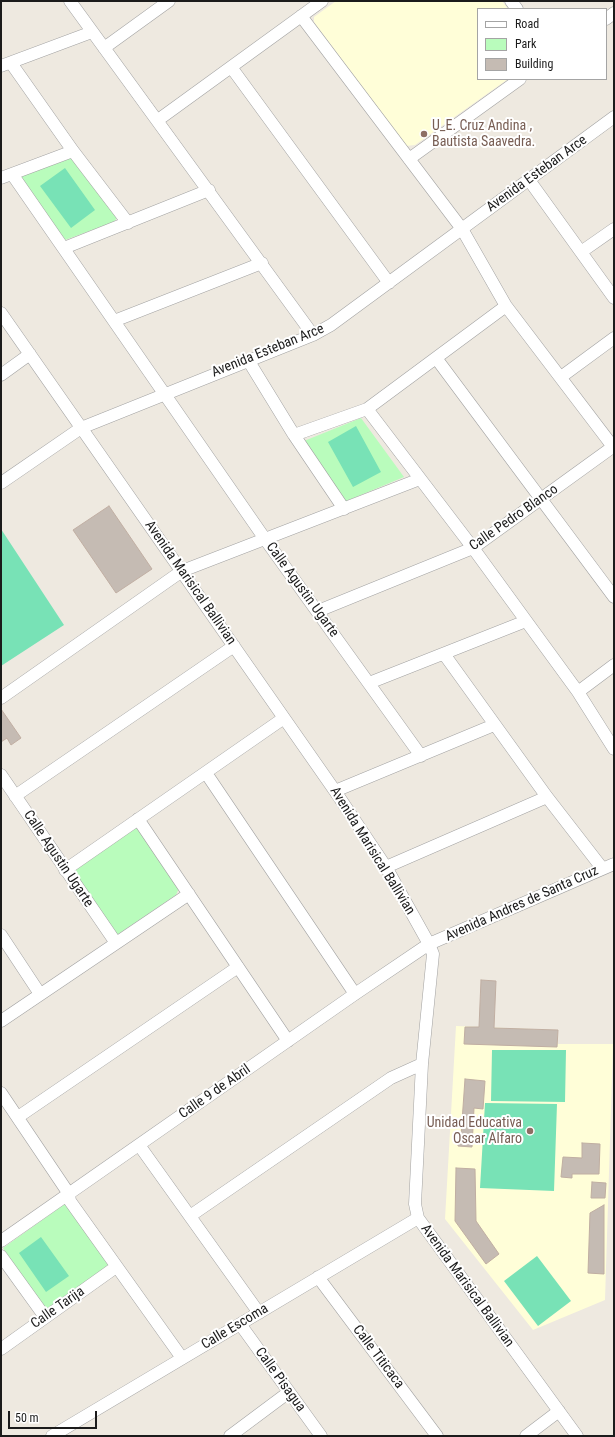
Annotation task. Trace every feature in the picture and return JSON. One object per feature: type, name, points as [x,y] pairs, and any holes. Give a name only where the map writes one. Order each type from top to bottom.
[{"type":"street","points":[[70,1],[209,190],[313,335]]},
{"type":"street","points":[[104,48],[169,1]]},
{"type":"street","points":[[158,120],[322,1]]},
{"type":"street","points":[[302,16],[462,229],[506,306],[614,447]]},
{"type":"street","points":[[92,32],[6,64],[128,223]]},
{"type":"street","points":[[231,67],[389,283]]},
{"type":"street","points":[[408,159],[519,80]]},
{"type":"street","name":"Avenida Esteban Arce","points":[[1,482],[81,428],[164,393],[313,335],[331,325],[614,117]]},
{"type":"street","points":[[73,151],[6,176],[64,248],[266,539],[344,510],[420,479]]},
{"type":"street","points":[[529,180],[614,298]]},
{"type":"street","points":[[64,248],[209,190]]},
{"type":"street","points":[[581,252],[614,228]]},
{"type":"street","points":[[114,321],[262,263]]},
{"type":"street","points":[[294,435],[367,409],[506,306]]},
{"type":"street","name":"Avenida Marisical Ballivian","points":[[1,313],[335,791],[386,867],[429,944],[433,954],[422,1064],[415,1204],[418,1218],[577,1436]]},
{"type":"street","points":[[561,376],[614,338]]},
{"type":"street","points":[[1,375],[30,354]]},
{"type":"street","points":[[436,358],[614,597]]},
{"type":"street","points":[[248,360],[294,435],[344,510]]},
{"type":"street","points":[[367,409],[473,548],[578,692],[614,749]]},
{"type":"street","name":"Calle Pedro Blanco","points":[[318,611],[473,548],[614,447]]},
{"type":"street","name":"Calle Agustin Ugarte","points":[[1,698],[182,571],[266,539],[421,756]]},
{"type":"street","points":[[368,683],[526,621]]},
{"type":"street","points":[[15,796],[234,646]]},
{"type":"street","points":[[444,654],[547,797],[602,868]]},
{"type":"street","points":[[578,692],[614,665]]},
{"type":"street","points":[[66,870],[284,718]]},
{"type":"street","points":[[335,791],[494,725]]},
{"type":"street","points":[[206,773],[356,994]]},
{"type":"street","name":"Calle Agustin Ugarte","points":[[1,775],[116,943]]},
{"type":"street","points":[[386,867],[547,797]]},
{"type":"street","points":[[138,819],[288,1041]]},
{"type":"street","name":"Avenida Andres de Santa Cruz","points":[[429,944],[614,864]]},
{"type":"street","points":[[1,1021],[189,894]]},
{"type":"street","points":[[1,935],[40,994]]},
{"type":"street","name":"Calle 9 de Abril","points":[[1,1241],[429,944]]},
{"type":"street","points":[[18,1117],[238,967]]},
{"type":"street","points":[[190,1216],[391,1078],[422,1064]]},
{"type":"street","points":[[1,1093],[69,1194],[70,1201],[116,1268],[182,1358]]},
{"type":"street","points":[[139,1145],[258,1313]]},
{"type":"street","name":"Calle Escoma","points":[[52,1436],[418,1218]]},
{"type":"street","points":[[1,1256],[45,1317]]},
{"type":"street","name":"Calle Tarija","points":[[1,1349],[116,1268]]},
{"type":"street","name":"Calle Titicaca","points":[[318,1277],[437,1436]]},
{"type":"street","name":"Calle Pisagua","points":[[240,1324],[321,1436]]},
{"type":"street","points":[[230,1436],[289,1392]]},
{"type":"street","points":[[526,1436],[559,1411]]},
{"type":"shaded area","points":[[336,1],[502,1],[507,8],[477,8],[477,80],[507,80],[415,145],[406,146],[314,22],[314,17]]},
{"type":"shaded area","name":"Unidad Educativa Oscar Alfaro","points":[[456,1026],[558,1030],[558,1044],[613,1044],[605,1300],[533,1330],[445,1219]]},
{"type":"green space","points":[[71,157],[116,215],[116,219],[114,222],[65,240],[21,179],[21,176]]},
{"type":"green space","points":[[65,168],[95,210],[71,228],[40,186]]},
{"type":"green space","points":[[361,418],[404,477],[344,502],[304,441]]},
{"type":"green space","points":[[356,426],[381,472],[353,487],[328,442]]},
{"type":"green space","points":[[1,529],[64,625],[1,666]]},
{"type":"green space","points":[[134,828],[139,829],[179,888],[176,895],[117,935],[74,875],[75,870]]},
{"type":"green space","points":[[492,1050],[566,1050],[565,1102],[491,1101]]},
{"type":"green space","points":[[485,1103],[557,1104],[554,1191],[480,1188]]},
{"type":"green space","points":[[66,1203],[110,1265],[46,1310],[3,1248]]},
{"type":"green space","points":[[41,1237],[69,1276],[46,1292],[19,1253]]},
{"type":"green space","points":[[537,1256],[571,1301],[538,1326],[504,1281]]},
{"type":"building","points":[[109,506],[152,569],[116,593],[73,530]]},
{"type":"building","points":[[1,709],[21,738],[11,745],[7,738],[1,742]]},
{"type":"building","points":[[481,980],[496,981],[494,1028],[558,1030],[557,1047],[464,1044],[465,1027],[479,1027]]},
{"type":"building","points":[[465,1079],[485,1081],[483,1109],[474,1108],[472,1147],[458,1146],[458,1136],[461,1136]]},
{"type":"building","points":[[582,1143],[600,1144],[599,1174],[572,1174],[572,1178],[561,1177],[563,1157],[582,1158]]},
{"type":"building","points":[[456,1168],[475,1169],[476,1221],[499,1254],[486,1264],[455,1221]]},
{"type":"building","points":[[592,1182],[606,1183],[605,1198],[591,1198]]},
{"type":"building","points":[[604,1205],[604,1274],[588,1273],[590,1213]]},
{"type":"place","name":"U_E. Cruz Andina , Bautista Saavedra.","points":[[424,134]]},
{"type":"place","name":"Unidad Educativa Oscar Alfaro","points":[[530,1131]]}]
